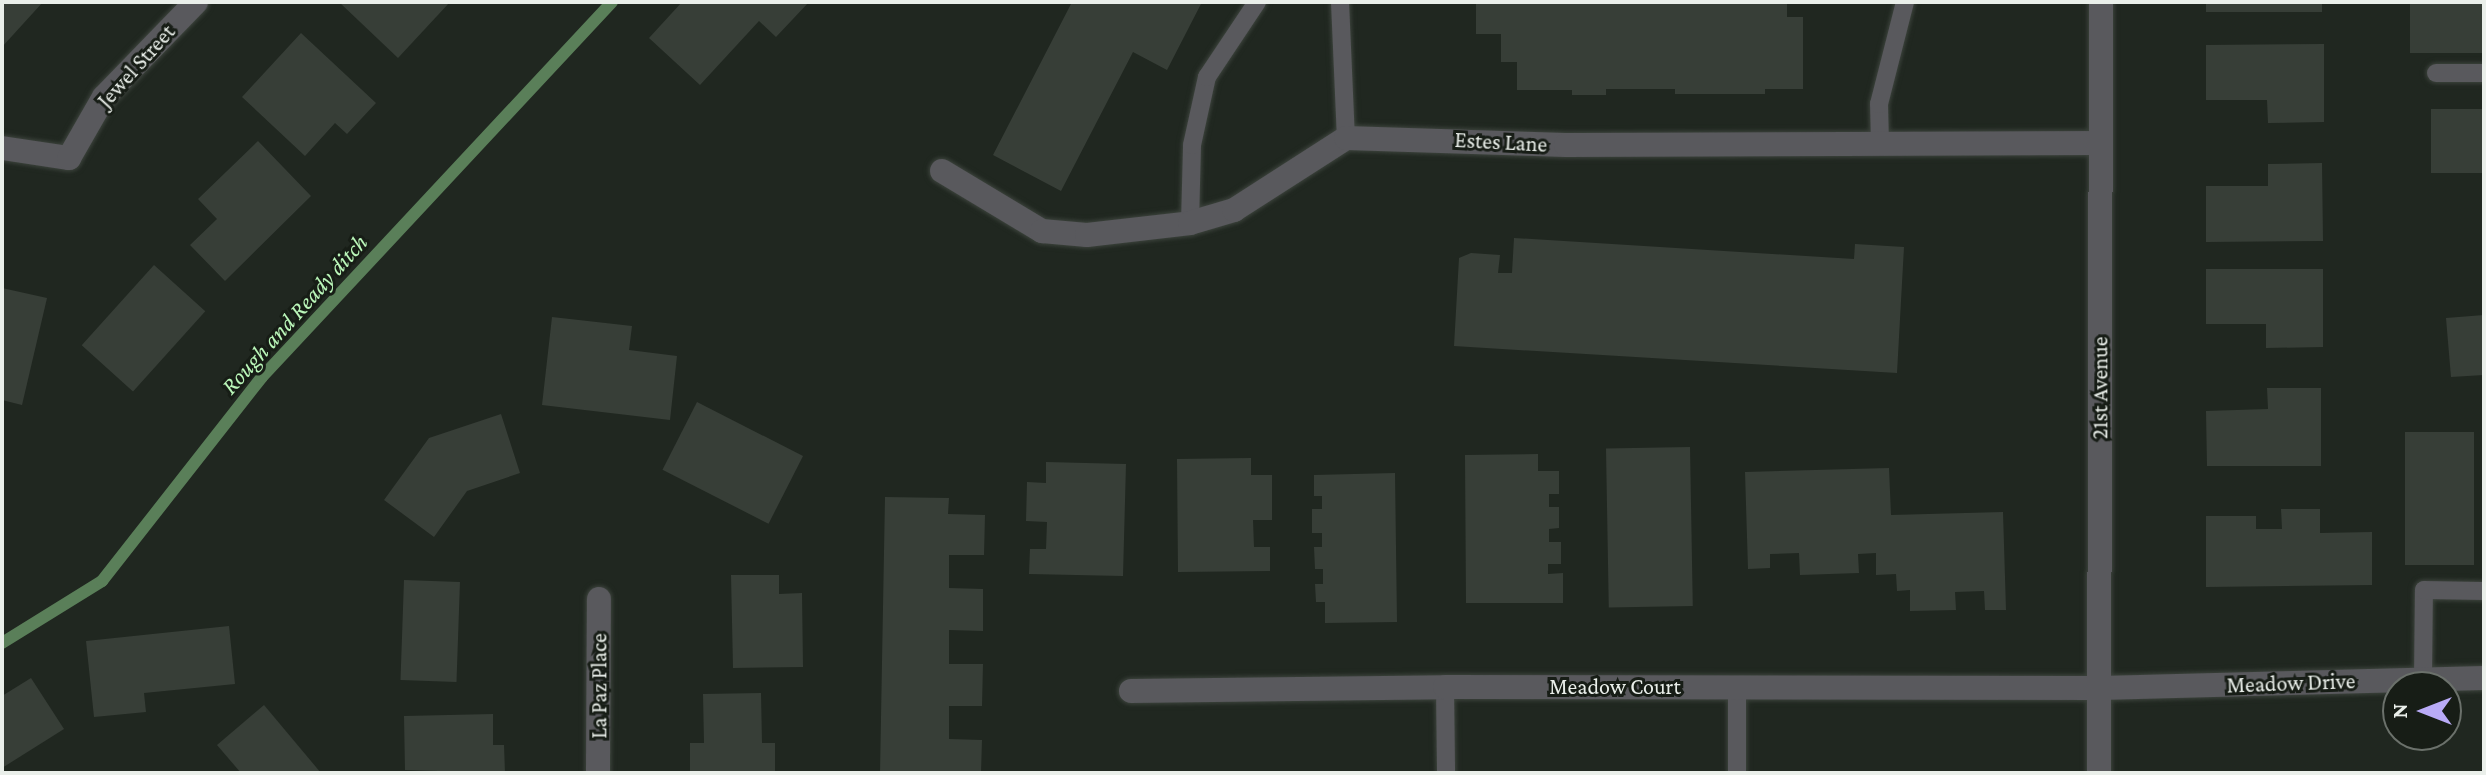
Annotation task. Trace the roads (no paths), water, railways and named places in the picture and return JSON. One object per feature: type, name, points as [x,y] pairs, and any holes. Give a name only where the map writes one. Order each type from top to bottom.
[{"type":"street","name":"Jewel Street","points":[[2,148],[69,158],[104,97],[196,2]]},
{"type":"street","name":"21st Avenue","points":[[2099,773],[2101,2]]},
{"type":"street","points":[[942,171],[1042,231],[1087,235],[1190,223],[1234,210],[1346,138]]},
{"type":"street","name":"Estes Lane","points":[[1346,138],[1566,145],[2100,143]]},
{"type":"street","name":"La Paz Place","points":[[598,773],[599,599]]},
{"type":"street","name":"Meadow Drive","points":[[2462,678],[2484,678]]},
{"type":"street","name":"Meadow Drive","points":[[2099,688],[2382,680]]},
{"type":"street","name":"Meadow Court","points":[[1131,691],[1445,687],[2099,688]]},
{"type":"lane","points":[[1190,223],[1192,145],[1207,77],[1257,2]]},
{"type":"lane","points":[[1340,2],[1346,138]]},
{"type":"lane","points":[[1880,144],[1879,104],[1905,2]]},
{"type":"lane","points":[[2436,73],[2484,73]]},
{"type":"lane","points":[[2423,671],[2424,590],[2484,591]]},
{"type":"lane","points":[[1445,687],[1446,773]]},
{"type":"lane","points":[[1737,687],[1737,773]]},
{"type":"waterway","name":"Rough and Ready ditch","points":[[2,643],[102,581],[262,377],[612,2]]}]
